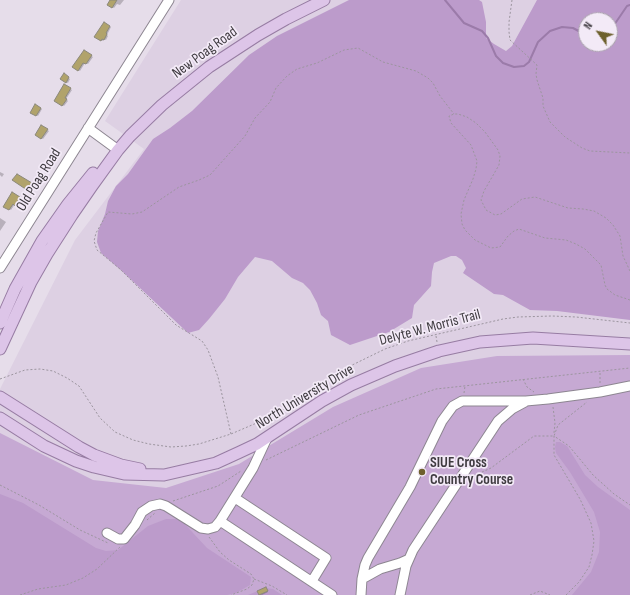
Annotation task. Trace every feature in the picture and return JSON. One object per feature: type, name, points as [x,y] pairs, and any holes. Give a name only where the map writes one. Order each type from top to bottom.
[{"type":"main road","name":"New Poag Road","points":[[0,349],[28,289],[47,254],[72,215],[118,150],[142,124],[162,105],[209,67],[258,35],[324,0]]},
{"type":"main road","name":"New Poag Road","points":[[0,323],[29,263],[54,222],[94,172],[106,159],[118,150]]},
{"type":"main road","name":"North University Drive","points":[[0,418],[44,446],[76,461],[107,471],[124,474],[174,474],[216,463],[251,447],[322,401],[351,385],[395,366],[439,351],[480,342],[533,338],[630,344]]},
{"type":"main road","name":"North University Drive","points":[[1,396],[79,447],[110,461],[144,469],[187,470]]},
{"type":"street","name":"Old Poag Road","points":[[0,268],[169,0]]},
{"type":"street","points":[[88,128],[118,150]]},
{"type":"street","points":[[361,595],[362,580],[368,558],[410,487],[432,441],[450,409],[462,401],[526,401],[600,392],[630,386]]},
{"type":"street","points":[[400,595],[408,559],[447,498],[498,421],[512,409],[526,401]]},
{"type":"street","points":[[107,533],[118,539],[124,539],[135,525],[142,512],[151,506],[160,504],[166,506],[201,528],[208,530],[215,526],[220,521],[255,465],[267,438]]},
{"type":"street","points":[[235,498],[326,558],[312,580]]},
{"type":"street","points":[[220,521],[312,580],[332,595]]},
{"type":"street","points":[[362,580],[380,569],[408,559]]},
{"type":"path","points":[[512,0],[509,32],[510,40],[520,51],[537,65],[536,74],[543,98],[543,106],[550,122],[556,130],[574,144],[590,151],[630,153]]},
{"type":"path","points":[[231,434],[218,377],[208,350],[202,341],[176,325],[120,269],[97,250],[94,241],[96,233],[108,212],[132,214],[142,212],[179,187],[210,175],[245,136],[255,118],[270,102],[276,88],[287,76],[297,69],[317,63],[344,50],[358,48],[384,62],[416,72],[428,78],[454,114]]},
{"type":"path","points":[[630,271],[624,256],[620,236],[613,225],[606,218],[594,211],[568,208],[535,197],[522,199],[500,214],[495,215],[486,210],[481,200],[484,191],[499,165],[500,156],[498,150],[485,132],[476,123],[467,117],[458,114],[449,116],[451,123],[471,145],[477,160],[473,180],[464,200],[461,214],[462,224],[465,230],[475,240],[491,248],[500,247],[514,231],[519,229],[545,238],[566,240],[576,244],[585,249],[601,265],[607,289],[615,295],[630,300]]},
{"type":"path","name":"Delyte W. Morris Trail","points":[[0,379],[32,369],[47,370],[60,374],[79,386],[107,426],[125,437],[142,443],[160,446],[186,446],[231,434],[266,419],[352,365],[385,349],[408,341],[503,319],[518,317],[576,317],[630,324]]},
{"type":"path","points":[[255,465],[359,415],[436,389],[630,368]]},
{"type":"path","points":[[600,371],[600,392]]},
{"type":"path","points":[[566,595],[579,582],[589,567],[594,541],[591,523],[580,498],[554,455],[554,436],[558,425],[588,401]]},
{"type":"path","points":[[467,479],[491,468],[534,436],[554,436],[569,446],[593,475],[614,494],[630,505]]},
{"type":"path","points":[[166,506],[174,500],[218,486],[242,471]]},
{"type":"path","points":[[0,485],[39,505],[80,530],[120,548]]},
{"type":"path","points":[[144,522],[155,513]]},
{"type":"path","points":[[201,528],[220,552],[229,560],[251,574],[254,579],[272,586],[287,595]]},
{"type":"path","points":[[20,595],[38,589],[66,585],[83,578],[97,569],[125,543]]},
{"type":"path","points":[[231,595],[247,589],[252,585],[254,579]]},
{"type":"path","points":[[530,595],[540,591],[550,595]]},
{"type":"shaded area","points":[[181,0],[630,0],[630,595],[0,595],[0,389],[75,240],[144,149],[105,121]]},
{"type":"shaded area","points":[[349,0],[479,0],[482,2],[486,22],[486,38],[506,51],[512,46],[537,0],[630,0],[630,320],[557,311],[530,310],[503,295],[494,294],[463,273],[466,268],[462,260],[456,256],[451,256],[434,263],[431,286],[414,305],[412,318],[389,332],[350,345],[331,335],[328,321],[321,315],[310,290],[303,283],[292,278],[272,261],[255,257],[238,277],[225,299],[209,319],[199,330],[188,333],[101,253],[97,242],[98,231],[105,214],[108,201],[116,186],[128,174],[153,139],[192,111],[249,55],[277,36]]},
{"type":"shaded area","name":"SIUE Cross Country Course","points":[[630,355],[630,530],[580,595],[0,595],[0,433],[93,480],[166,488],[239,464],[333,407],[421,368],[497,356]]},
{"type":"shaded area","points":[[556,442],[560,442],[567,446],[585,475],[598,487],[630,510],[630,595],[572,595],[591,572],[599,552],[600,532],[594,512],[570,472],[556,453]]},
{"type":"shaded area","points":[[0,494],[23,503],[96,548],[106,551],[118,550],[148,526],[166,519],[180,519],[207,548],[251,577],[250,585],[236,593],[227,595],[0,595]]},
{"type":"shaded area","points":[[265,588],[273,589],[282,595],[248,595]]},
{"type":"building","points":[[110,0],[117,0],[112,8],[107,5]]},
{"type":"building","points":[[104,22],[110,26],[104,40],[102,39],[101,41],[94,37]]},
{"type":"building","points":[[84,50],[92,55],[86,64],[83,63],[78,71],[72,67]]},
{"type":"building","points":[[64,73],[69,77],[66,83],[60,79]]},
{"type":"building","points":[[64,84],[71,88],[65,98],[67,99],[62,106],[54,101]]},
{"type":"building","points":[[35,104],[41,108],[36,116],[30,113]]},
{"type":"building","points":[[41,125],[48,129],[41,139],[35,135]]},
{"type":"building","points":[[17,174],[32,183],[27,190],[12,180]]},
{"type":"building","points":[[12,192],[20,197],[15,206],[13,204],[9,210],[3,207]]},
{"type":"building","points":[[266,587],[268,591],[259,595],[257,591]]},
{"type":"waterway","points":[[445,0],[464,23],[482,31],[488,38],[496,56],[503,63],[514,67],[524,66],[529,62],[538,42],[550,31],[562,27],[573,28],[578,31]]},
{"type":"waterway","points":[[618,19],[627,6],[630,5]]},
{"type":"place","name":"SIUE Cross Country Course","points":[[422,472]]}]
